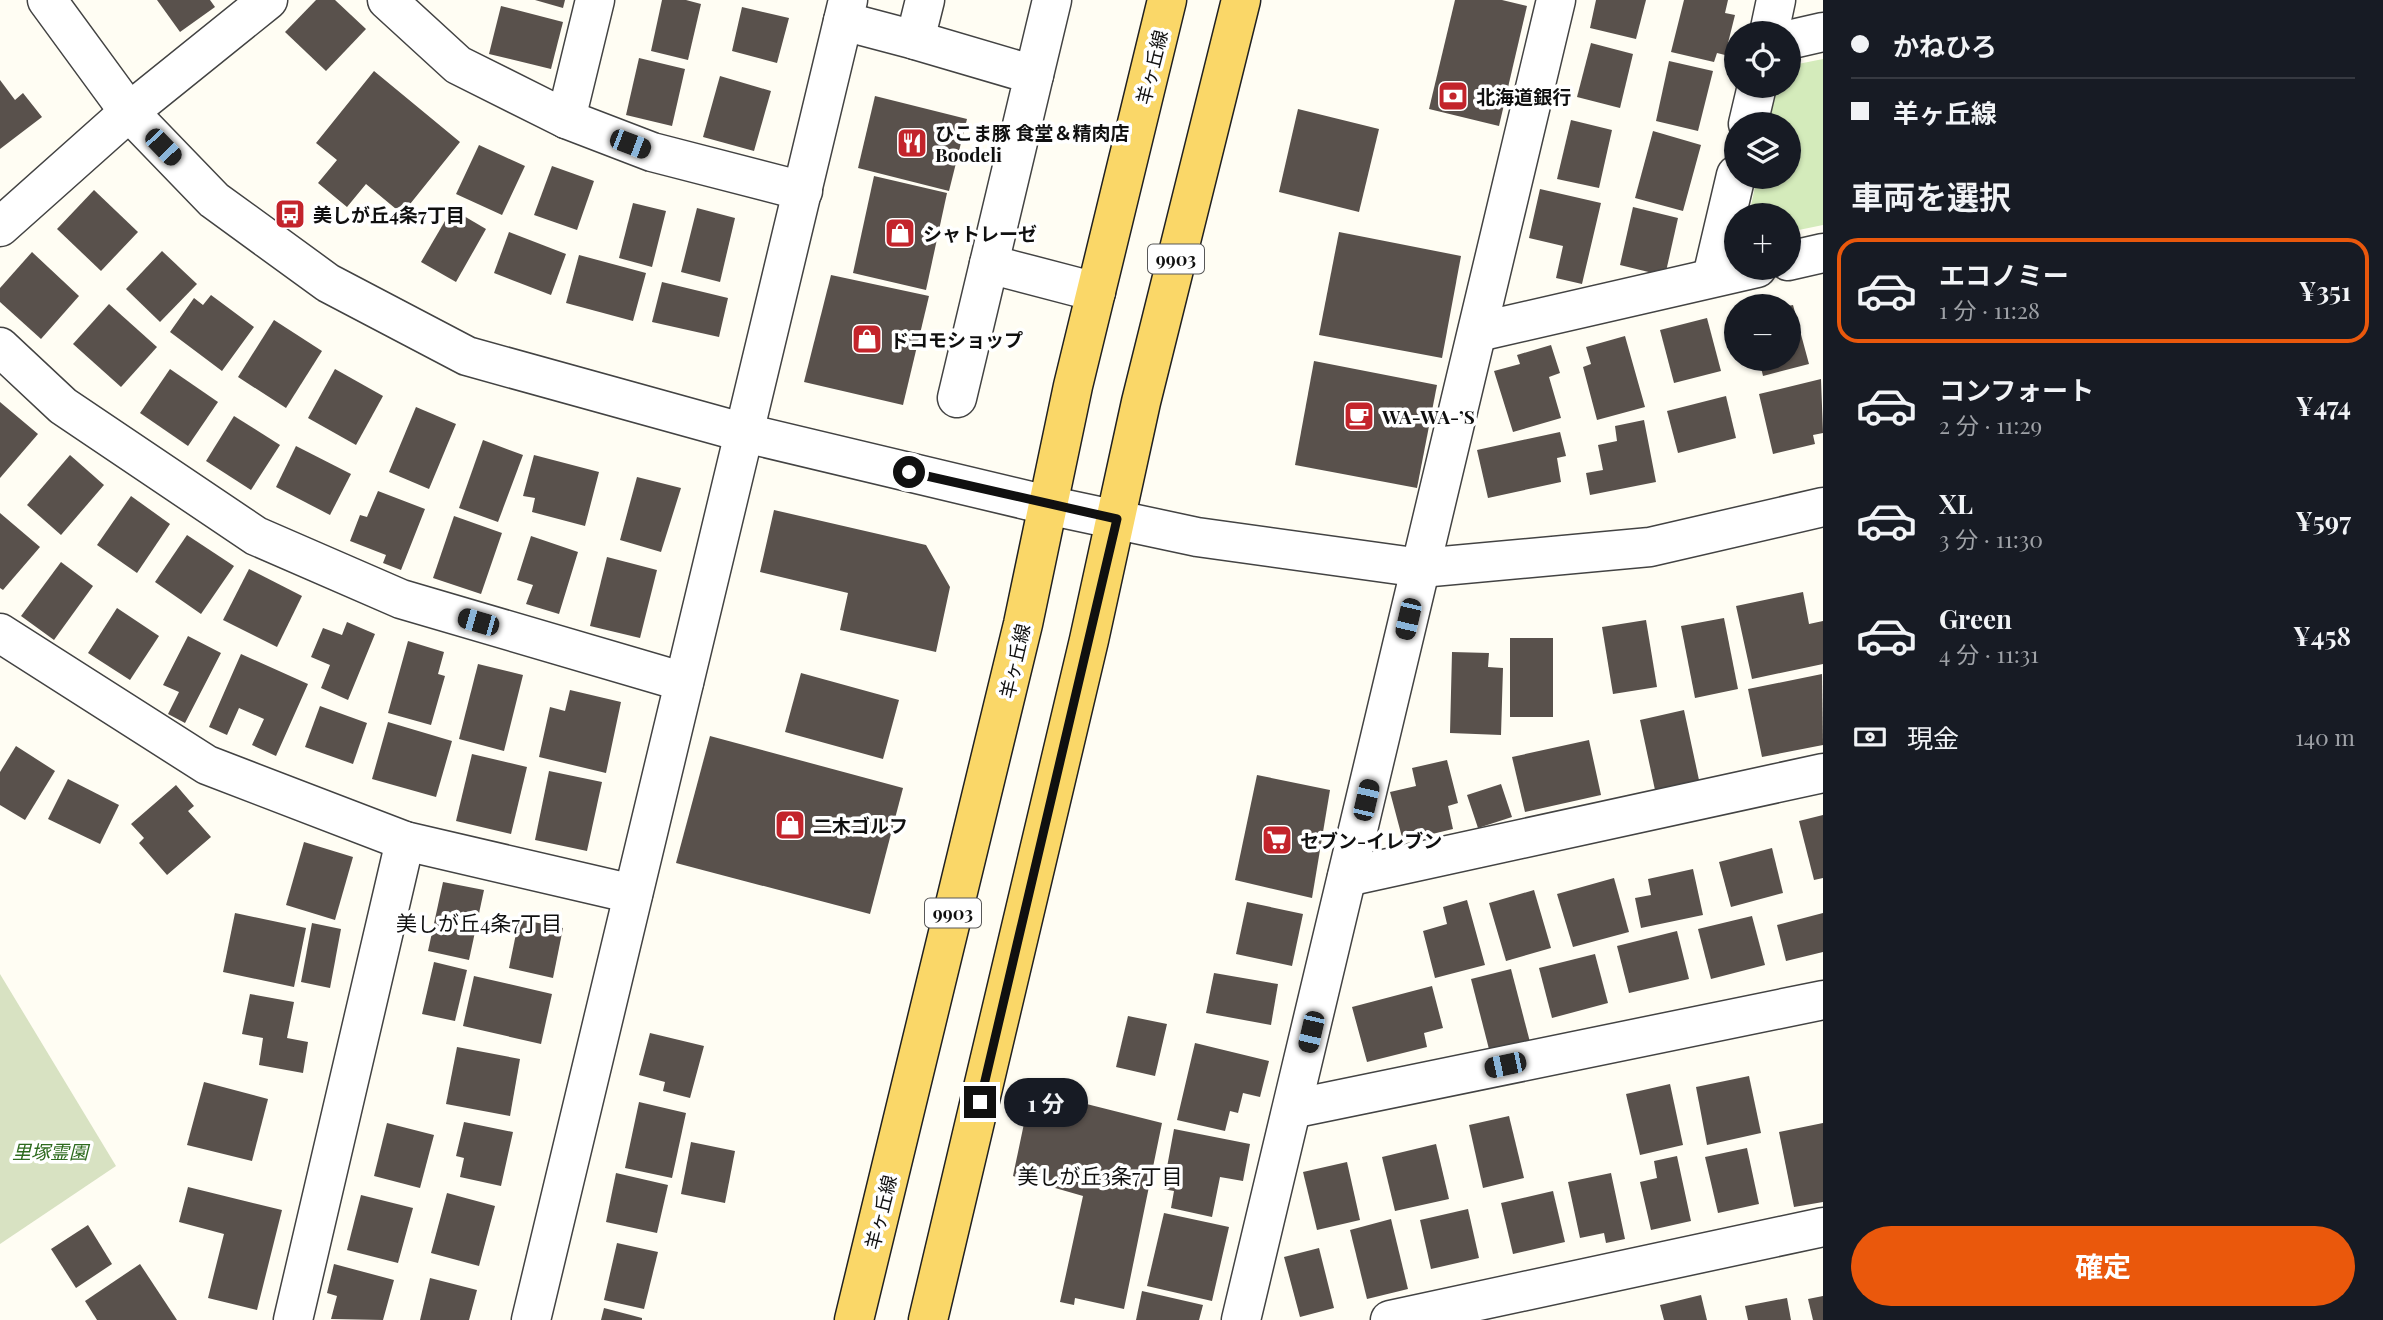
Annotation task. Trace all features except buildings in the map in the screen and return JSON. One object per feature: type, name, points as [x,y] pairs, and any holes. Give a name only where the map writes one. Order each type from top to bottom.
[{"type":"main road","name":"羊ヶ丘線","points":[[854,1320],[1020,637],[1096,292],[1167,0]]},
{"type":"main road","name":"9903","points":[[928,1320],[1117,519],[1141,402],[1241,0]]},
{"type":"street","points":[[47,0],[129,112],[214,200],[328,284],[467,356],[745,433],[1047,505],[1197,537],[1420,568],[1650,547],[1823,507]]},
{"type":"street","points":[[0,227],[129,112],[268,0]]},
{"type":"street","points":[[387,0],[458,65],[566,119],[652,152],[803,191]]},
{"type":"street","points":[[566,119],[594,0]]},
{"type":"street","points":[[915,40],[925,0]]},
{"type":"street","points":[[957,398],[1052,0]]},
{"type":"street","points":[[1241,1320],[1556,0]]},
{"type":"street","points":[[1772,21],[1776,0]]},
{"type":"street","points":[[531,1320],[845,10],[915,40],[1034,75]]},
{"type":"street","points":[[1801,37],[1823,32]]},
{"type":"street","points":[[1712,277],[1733,189]]},
{"type":"street","points":[[1801,258],[1823,253]]},
{"type":"street","points":[[989,264],[1096,292]]},
{"type":"street","points":[[1478,332],[1724,275]]},
{"type":"street","points":[[0,346],[62,406],[256,536],[401,599],[684,682]]},
{"type":"street","points":[[0,633],[207,765],[405,841],[633,894]]},
{"type":"street","points":[[1348,877],[1823,773]]},
{"type":"street","points":[[293,1320],[405,841]]},
{"type":"street","points":[[1292,1109],[1823,1000]]},
{"type":"street","points":[[1390,1320],[1823,1227]]},
{"type":"green space","points":[[1823,59],[1823,225],[1801,230],[1801,203],[1752,203],[1754,189],[1801,189],[1801,112],[1771,112],[1774,98],[1801,98],[1801,63]]},
{"type":"green space","name":"里塚霊園","points":[[0,974],[116,1166],[0,1244]]},
{"type":"place","name":"北海道銀行","points":[[1453,96]]},
{"type":"place","name":"ひこま豚 食堂＆精肉店 Boodeli","points":[[912,143]]},
{"type":"place","name":"美しが丘4条7丁目","points":[[290,214]]},
{"type":"place","name":"シャトレーゼ","points":[[900,233]]},
{"type":"place","name":"ドコモショップ","points":[[867,339]]},
{"type":"place","name":"WA-WA-’S","points":[[1359,416]]},
{"type":"place","name":"二木ゴルフ","points":[[790,825]]},
{"type":"place","name":"セブン-イレブン","points":[[1277,840]]},
{"type":"district","name":"美しが丘4条7丁目","points":[[479,922]]},
{"type":"district","name":"美しが丘3条7丁目","points":[[1100,1175]]},
{"type":"route","points":[[909,472],[1117,519],[980,1102]]}]
